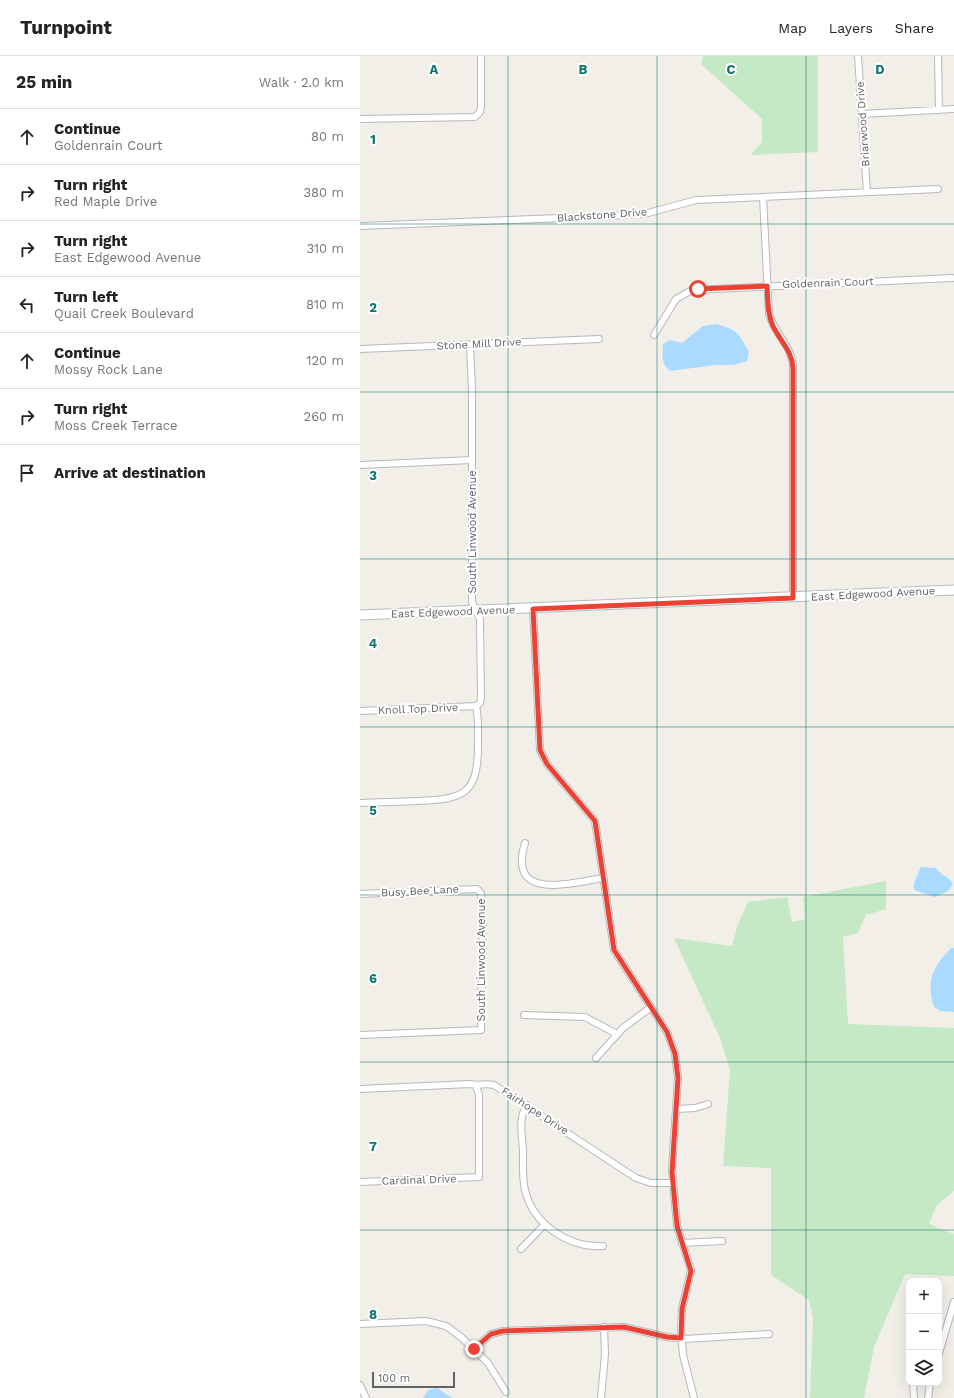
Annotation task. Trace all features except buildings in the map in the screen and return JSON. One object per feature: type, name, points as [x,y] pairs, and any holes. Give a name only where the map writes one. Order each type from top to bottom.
[{"type":"main road","name":"East Edgewood Avenue","points":[[360,615],[533,609],[954,590]]},
{"type":"street","points":[[360,119],[475,117],[480,112],[481,106],[481,56]]},
{"type":"street","name":"Briarwood Drive","points":[[858,56],[867,192]]},
{"type":"street","points":[[938,56],[939,110]]},
{"type":"street","points":[[862,114],[954,109]]},
{"type":"street","name":"Blackstone Drive","points":[[360,226],[617,216],[648,213],[696,200],[938,189]]},
{"type":"street","points":[[763,197],[770,319],[777,333],[789,350],[793,365],[793,598]]},
{"type":"street","name":"Goldenrain Court","points":[[654,335],[671,305],[682,294],[698,289],[952,278]]},
{"type":"street","name":"Stone Mill Drive","points":[[360,349],[599,339]]},
{"type":"street","name":"South Linwood Avenue","points":[[360,803],[449,799],[457,796],[470,786],[476,774],[478,763],[478,716],[476,706],[480,703],[481,698],[480,619],[472,602],[470,345]]},
{"type":"street","points":[[360,465],[472,460]]},
{"type":"street","points":[[533,609],[540,750],[547,764],[595,821],[614,950],[650,1008],[667,1032],[675,1054],[678,1075],[672,1163],[673,1183],[676,1221],[691,1273],[682,1309],[681,1338],[694,1398]]},
{"type":"street","name":"Knoll Top Drive","points":[[360,712],[476,706]]},
{"type":"street","points":[[525,843],[521,857],[524,873],[534,884],[546,886],[604,878]]},
{"type":"street","name":"South Linwood Avenue","points":[[360,1035],[481,1030],[483,911],[479,890]]},
{"type":"street","name":"Busy Bee Lane","points":[[360,894],[479,890]]},
{"type":"street","points":[[596,1058],[627,1024],[650,1008]]},
{"type":"street","points":[[524,1015],[585,1017],[617,1034]]},
{"type":"street","name":"Fairhope Drive","points":[[360,1088],[470,1084],[476,1086],[486,1083],[494,1085],[527,1105],[636,1178],[651,1183],[673,1183]]},
{"type":"street","name":"Cardinal Drive","points":[[360,1182],[479,1178],[479,1095],[476,1086]]},
{"type":"street","points":[[676,1109],[695,1108],[708,1104]]},
{"type":"street","points":[[527,1105],[521,1122],[524,1183],[530,1203],[545,1224],[562,1236],[581,1244],[603,1246]]},
{"type":"street","points":[[521,1249],[545,1224]]},
{"type":"street","points":[[682,1242],[722,1241]]},
{"type":"street","points":[[940,1350],[954,1302]]},
{"type":"street","points":[[360,1324],[421,1321],[436,1323],[455,1332],[474,1349],[491,1367],[506,1392]]},
{"type":"street","points":[[601,1398],[605,1359],[604,1327]]},
{"type":"street","points":[[474,1349],[491,1334],[503,1331],[629,1327],[667,1337],[681,1338],[769,1334]]},
{"type":"street","points":[[360,1384],[366,1398]]},
{"type":"street","points":[[913,1386],[914,1398]]},
{"type":"street","points":[[928,1398],[930,1386]]},
{"type":"green space","points":[[703,56],[818,56],[818,152],[751,155],[762,142],[762,119],[701,64]]},
{"type":"green space","points":[[886,881],[886,909],[866,915],[858,933],[843,937],[848,1024],[954,1028],[954,1191],[937,1205],[929,1223],[935,1227],[954,1234],[954,1276],[905,1274],[874,1347],[864,1398],[810,1398],[813,1317],[809,1300],[771,1275],[771,1168],[723,1166],[730,1070],[720,1038],[674,938],[732,946],[738,924],[748,902],[787,897],[792,922],[805,919],[803,897]]},
{"type":"water","points":[[716,324],[733,330],[740,336],[749,352],[747,361],[734,365],[715,365],[670,371],[667,368],[663,359],[663,344],[670,340],[682,343],[703,326]]},
{"type":"water","points":[[921,867],[936,868],[953,884],[948,891],[935,897],[914,890],[914,883]]},
{"type":"water","points":[[951,948],[954,948],[954,1012],[941,1011],[934,1007],[931,990],[932,975],[935,968]]},
{"type":"water","points":[[437,1388],[452,1398],[423,1398],[428,1390]]},
{"type":"route","points":[[474,1349],[491,1334],[503,1331],[624,1327],[636,1328],[667,1337],[681,1338],[682,1309],[691,1271],[677,1226],[672,1170],[678,1078],[675,1054],[667,1032],[650,1008],[614,950],[595,821],[547,764],[540,750],[533,609],[793,598],[792,358],[789,350],[777,333],[770,319],[768,311],[767,286],[698,289]]}]
